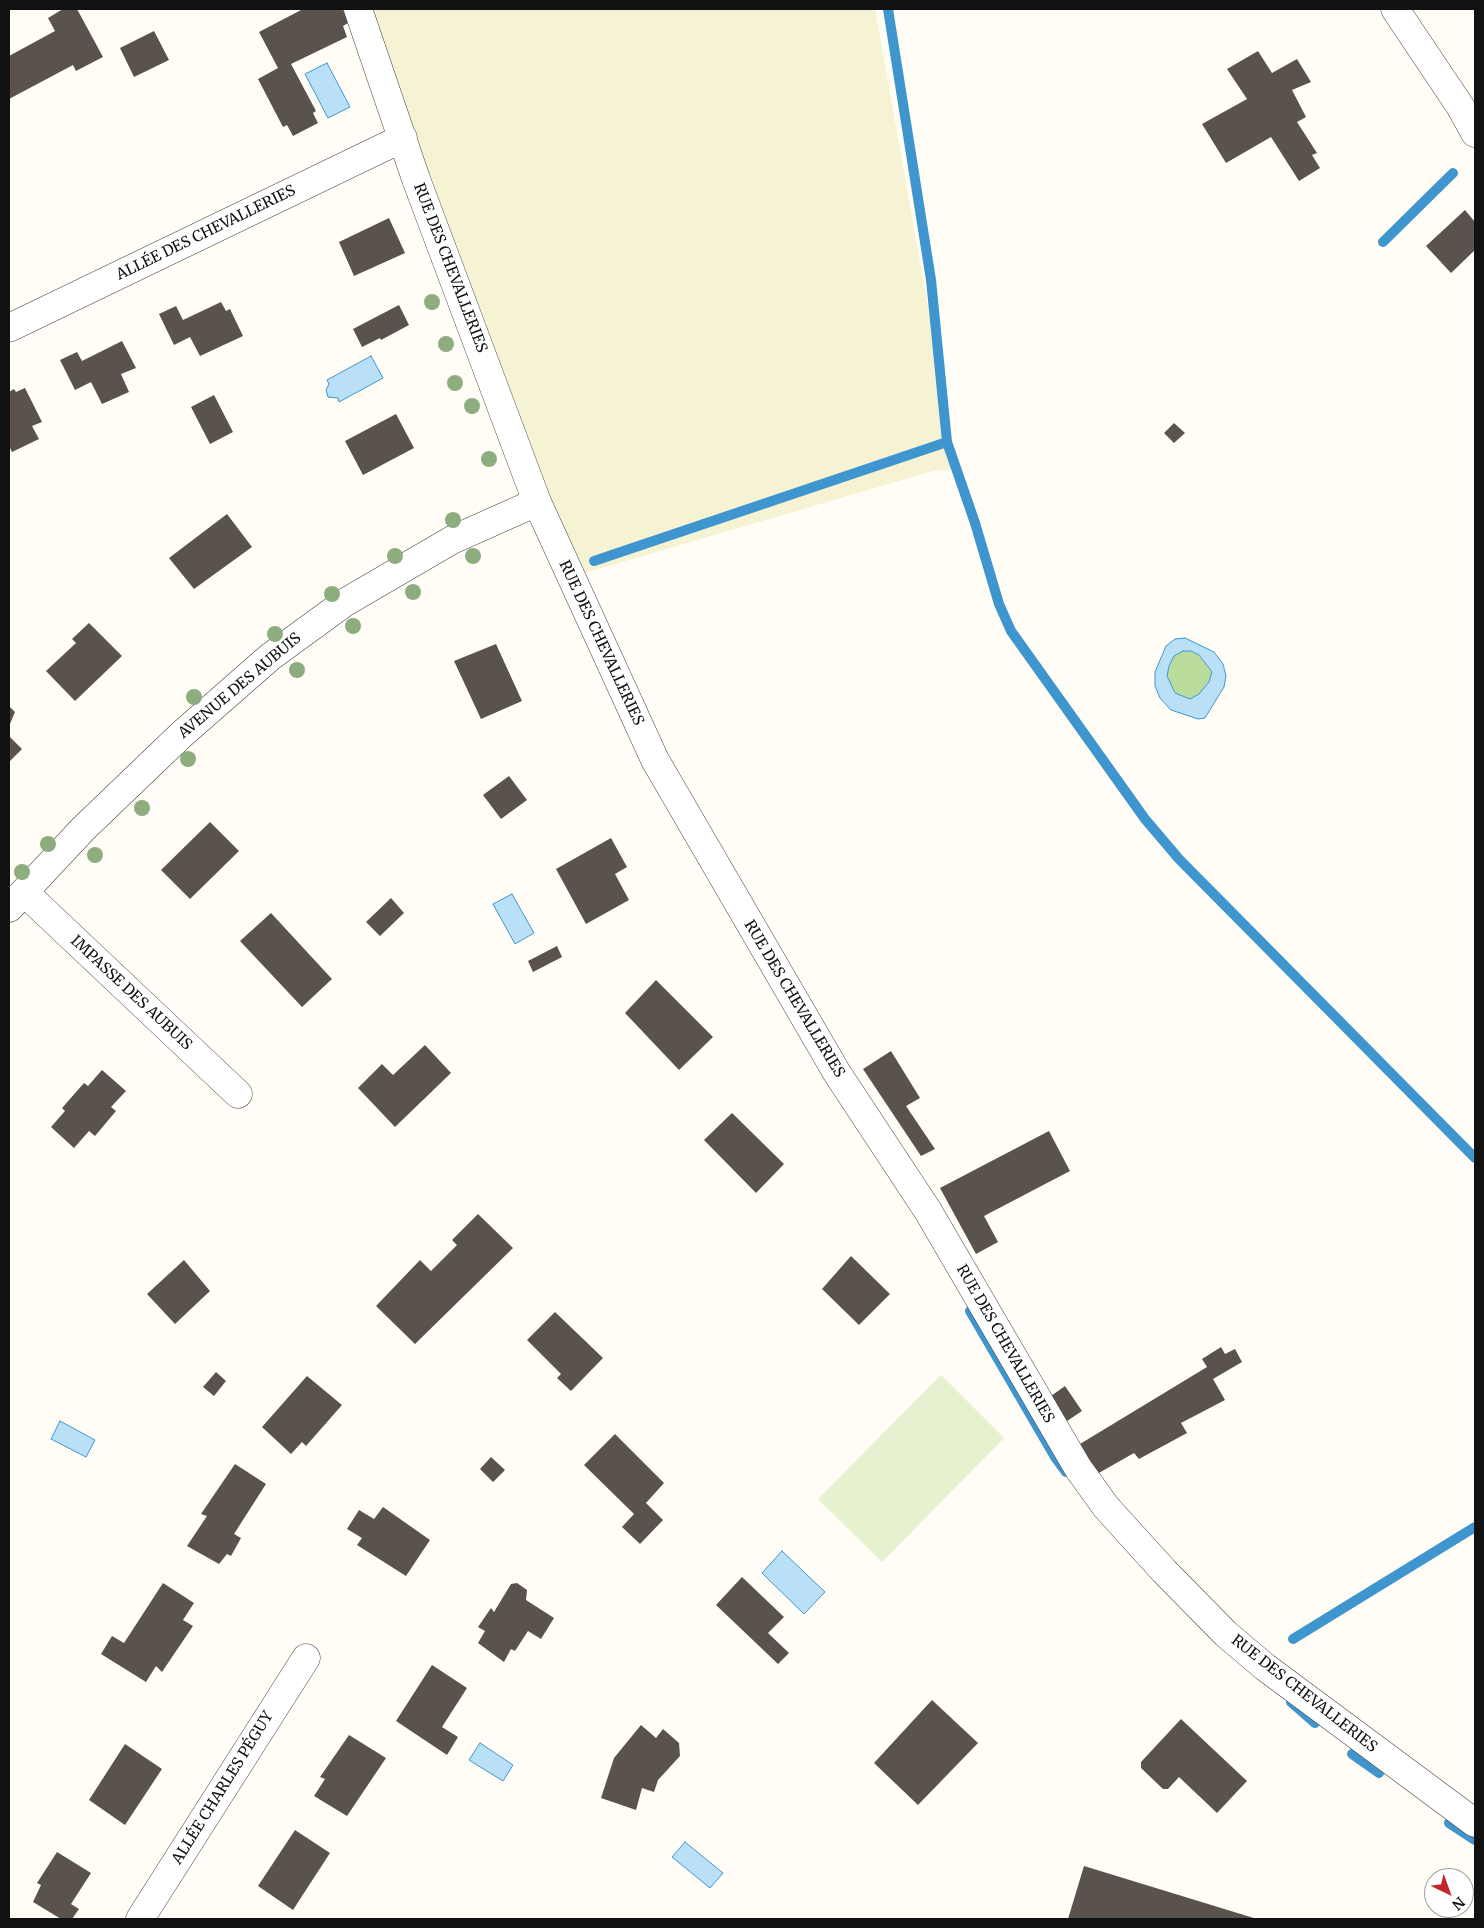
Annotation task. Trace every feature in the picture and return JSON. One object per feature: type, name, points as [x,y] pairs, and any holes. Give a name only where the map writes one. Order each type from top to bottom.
[{"type":"street","name":"RUE DES CHEVALLERIES","points":[[358,9],[536,502],[655,760],[800,1010],[838,1073],[928,1211],[1078,1468],[1112,1514],[1164,1571],[1226,1634],[1265,1667],[1475,1823]]},
{"type":"street","points":[[1395,9],[1460,106],[1475,133]]},
{"type":"street","name":"ALLÉE DES CHEVALLERIES","points":[[9,328],[403,138]]},
{"type":"street","name":"AVENUE DES AUBUIS","points":[[16,900],[83,829],[181,734],[270,656],[344,603],[452,540],[536,502]]},
{"type":"street","name":"IMPASSE DES AUBUIS","points":[[16,900],[238,1094]]},
{"type":"street","name":"ALLÉE CHARLES PÉGUY","points":[[140,1919],[306,1658]]},
{"type":"shaded area","points":[[358,9],[875,9],[957,470],[933,471],[571,577]]},
{"type":"green space","points":[[1183,651],[1191,651],[1199,655],[1212,672],[1209,682],[1199,694],[1190,699],[1175,693],[1167,676],[1174,656]]},
{"type":"green space","points":[[941,1375],[1004,1438],[882,1562],[818,1499]]},
{"type":"water","points":[[327,63],[350,107],[328,118],[305,74]]},
{"type":"water","points":[[371,356],[383,378],[339,402],[338,398],[328,397],[326,390],[329,384],[327,380]]},
{"type":"water","points":[[1185,638],[1214,652],[1223,664],[1226,676],[1224,687],[1205,718],[1198,719],[1171,710],[1160,698],[1155,686],[1155,672],[1166,646],[1175,639]],"holes":[[[1183,651],[1191,651],[1199,655],[1212,672],[1209,682],[1199,694],[1190,699],[1175,693],[1167,676],[1174,656]]]},
{"type":"water","points":[[512,894],[534,933],[515,944],[493,904]]},
{"type":"water","points":[[60,1421],[95,1440],[86,1457],[51,1439]]},
{"type":"water","points":[[782,1551],[825,1592],[804,1614],[762,1573]]},
{"type":"water","points":[[480,1743],[513,1765],[503,1781],[469,1760]]},
{"type":"water","points":[[685,1842],[723,1873],[710,1888],[672,1857]]},
{"type":"building","points":[[63,9],[77,9],[103,57],[76,71],[73,65],[9,99],[9,56],[55,31],[48,18]]},
{"type":"building","points":[[303,9],[343,9],[348,23],[343,26],[347,37],[291,64],[316,111],[313,113],[318,123],[293,136],[287,125],[283,127],[258,79],[278,68],[259,32]]},
{"type":"building","points":[[154,31],[169,60],[134,77],[120,48]]},
{"type":"building","points":[[1258,51],[1272,73],[1297,59],[1311,82],[1292,90],[1306,117],[1297,122],[1317,153],[1312,155],[1320,168],[1299,181],[1271,137],[1226,163],[1202,124],[1247,99],[1227,69]]},
{"type":"building","points":[[1465,210],[1475,222],[1475,250],[1451,273],[1426,246]]},
{"type":"building","points":[[389,218],[405,253],[354,276],[339,242]]},
{"type":"building","points":[[221,302],[226,311],[230,309],[243,336],[200,356],[190,337],[174,345],[159,314],[176,306],[183,320]]},
{"type":"building","points":[[399,305],[409,325],[381,340],[380,338],[362,347],[353,329]]},
{"type":"building","points":[[122,341],[136,368],[121,374],[129,392],[102,404],[91,382],[75,390],[60,360],[77,352],[82,361]]},
{"type":"building","points":[[25,388],[42,422],[32,426],[39,439],[12,452],[9,446],[9,392],[14,389],[16,392]]},
{"type":"building","points":[[214,395],[233,432],[210,444],[191,407]]},
{"type":"building","points":[[396,414],[414,448],[363,475],[345,441]]},
{"type":"building","points":[[1174,423],[1185,433],[1174,443],[1164,433]]},
{"type":"building","points":[[227,514],[252,547],[194,589],[169,558]]},
{"type":"building","points":[[89,623],[122,656],[75,701],[46,671],[76,643],[72,639]]},
{"type":"building","points":[[496,644],[522,701],[481,719],[454,661]]},
{"type":"building","points":[[9,706],[15,712],[9,726]]},
{"type":"building","points":[[9,736],[22,749],[9,762]]},
{"type":"building","points":[[509,776],[527,800],[501,819],[483,795]]},
{"type":"building","points":[[210,822],[239,851],[190,899],[161,870]]},
{"type":"building","points":[[611,838],[627,867],[615,874],[629,900],[586,924],[556,869]]},
{"type":"building","points":[[391,898],[404,913],[380,936],[366,922]]},
{"type":"building","points":[[271,913],[332,979],[302,1007],[240,941]]},
{"type":"building","points":[[557,946],[562,957],[533,972],[528,961]]},
{"type":"building","points":[[656,980],[713,1037],[679,1070],[625,1013]]},
{"type":"building","points":[[425,1045],[451,1073],[395,1127],[358,1088],[382,1064],[393,1075]]},
{"type":"building","points":[[891,1051],[920,1098],[906,1106],[935,1149],[921,1156],[863,1069]]},
{"type":"building","points":[[102,1070],[126,1091],[111,1107],[116,1111],[95,1136],[89,1131],[74,1148],[51,1127],[65,1111],[62,1108],[84,1083],[88,1086]]},
{"type":"building","points":[[732,1113],[784,1164],[756,1193],[704,1140]]},
{"type":"building","points":[[1049,1131],[1070,1171],[984,1216],[998,1242],[976,1254],[940,1188]]},
{"type":"building","points":[[478,1214],[513,1248],[415,1344],[376,1306],[420,1260],[431,1271],[457,1245],[452,1240]]},
{"type":"building","points":[[851,1256],[890,1294],[859,1325],[822,1289]]},
{"type":"building","points":[[184,1260],[210,1291],[175,1324],[147,1294]]},
{"type":"building","points":[[555,1312],[603,1358],[571,1391],[557,1378],[561,1374],[527,1340]]},
{"type":"building","points":[[1221,1347],[1225,1354],[1235,1349],[1242,1362],[1213,1379],[1225,1400],[1181,1423],[1187,1433],[1139,1459],[1134,1453],[1097,1474],[1080,1444],[1207,1367],[1202,1359]]},
{"type":"building","points":[[216,1372],[226,1381],[214,1396],[203,1387]]},
{"type":"building","points":[[307,1376],[342,1405],[306,1446],[302,1442],[291,1454],[262,1427]]},
{"type":"building","points":[[1065,1386],[1082,1411],[1067,1421],[1051,1396]]},
{"type":"building","points":[[615,1434],[664,1483],[646,1503],[663,1520],[640,1544],[622,1527],[634,1514],[584,1465]]},
{"type":"building","points":[[491,1457],[505,1470],[493,1482],[480,1469]]},
{"type":"building","points":[[235,1464],[266,1484],[234,1534],[241,1538],[231,1556],[227,1554],[219,1564],[187,1546],[207,1516],[201,1514]]},
{"type":"building","points":[[383,1507],[430,1540],[406,1576],[357,1545],[362,1538],[347,1529],[359,1510],[374,1519]]},
{"type":"building","points":[[742,1577],[784,1617],[768,1633],[789,1653],[778,1664],[716,1605]]},
{"type":"building","points":[[163,1583],[194,1603],[183,1620],[193,1626],[162,1672],[156,1666],[146,1682],[101,1654],[112,1636],[124,1643]]},
{"type":"building","points":[[517,1583],[527,1590],[526,1600],[554,1618],[541,1639],[528,1631],[515,1651],[511,1649],[504,1662],[478,1643],[485,1631],[478,1627],[491,1608],[494,1612],[511,1584]]},
{"type":"building","points":[[432,1665],[467,1688],[442,1727],[458,1737],[447,1755],[396,1721]]},
{"type":"building","points":[[932,1700],[978,1743],[918,1805],[874,1763]]},
{"type":"building","points":[[1181,1719],[1247,1781],[1217,1813],[1179,1777],[1168,1789],[1163,1789],[1141,1768],[1141,1762]]},
{"type":"building","points":[[641,1725],[656,1738],[663,1729],[679,1743],[680,1756],[658,1780],[654,1792],[642,1788],[636,1810],[601,1798],[614,1758]]},
{"type":"building","points":[[349,1735],[386,1758],[347,1816],[314,1796],[325,1779],[320,1777]]},
{"type":"building","points":[[125,1744],[162,1769],[125,1825],[89,1800]]},
{"type":"building","points":[[295,1830],[330,1853],[293,1910],[258,1886]]},
{"type":"building","points":[[57,1852],[91,1873],[71,1904],[79,1909],[72,1919],[61,1919],[33,1902],[41,1885],[37,1883]]},
{"type":"building","points":[[1084,1866],[1257,1919],[1068,1919]]},
{"type":"waterway","points":[[888,9],[931,280],[947,442],[975,523],[999,604],[1011,631],[1145,819],[1179,859],[1475,1158]]},
{"type":"waterway","points":[[1383,242],[1453,173]]},
{"type":"waterway","points":[[594,561],[947,442]]},
{"type":"waterway","points":[[970,1311],[1055,1457],[1066,1472]]},
{"type":"waterway","points":[[1293,1639],[1475,1527]]},
{"type":"waterway","points":[[1291,1702],[1315,1723]]},
{"type":"waterway","points":[[1352,1754],[1379,1773]]},
{"type":"waterway","points":[[1449,1823],[1475,1840]]}]
